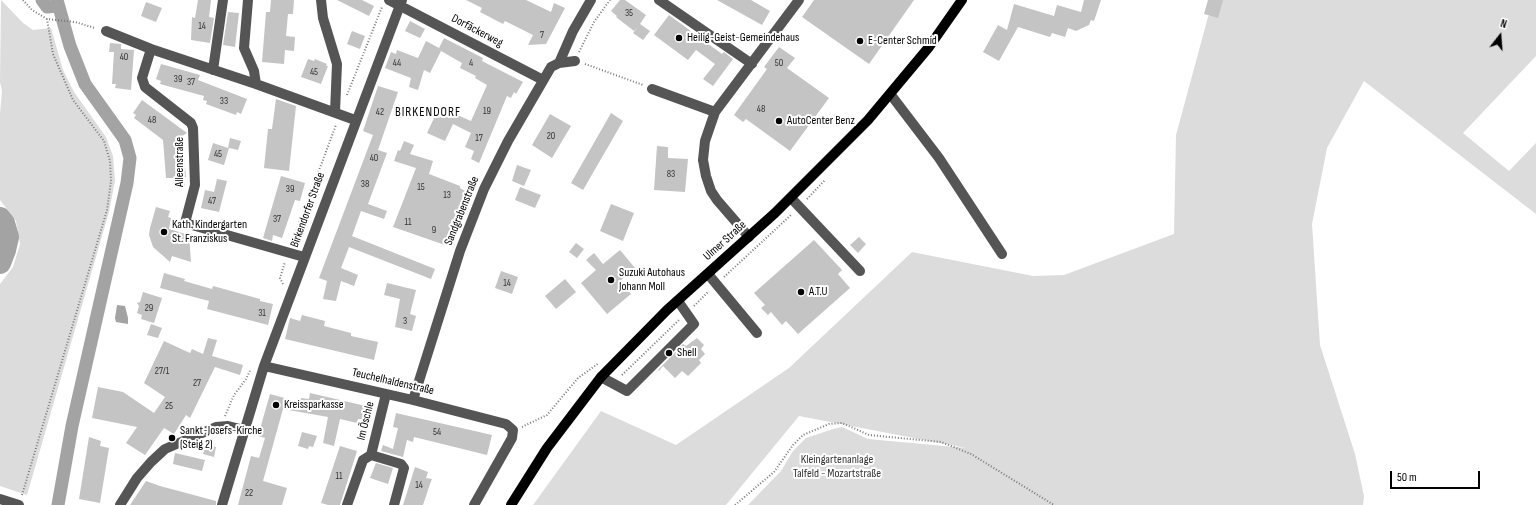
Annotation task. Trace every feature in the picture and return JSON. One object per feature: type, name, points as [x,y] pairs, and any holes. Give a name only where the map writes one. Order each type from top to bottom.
[{"type":"main road","name":"Ulmer Straße","points":[[511,505],[547,448],[601,377],[678,301],[791,198],[891,95],[929,47],[962,0]]},
{"type":"street","points":[[213,70],[223,0]]},
{"type":"street","points":[[248,0],[244,48],[254,71],[256,84]]},
{"type":"street","points":[[321,0],[323,18],[337,64],[338,113]]},
{"type":"street","name":"Dorfäckerweg","points":[[389,0],[401,2],[543,80]]},
{"type":"street","points":[[559,63],[591,0]]},
{"type":"street","points":[[659,0],[752,64]]},
{"type":"street","points":[[749,237],[717,200],[706,176],[704,160],[705,142],[715,112],[799,0]]},
{"type":"street","name":"Birkendorfer Straße","points":[[222,505],[264,366],[401,2]]},
{"type":"street","points":[[106,31],[151,49],[256,84],[356,120]]},
{"type":"street","name":"Alleenstraße","points":[[151,49],[142,78],[145,87],[191,123],[193,128],[195,185],[185,223],[304,257]]},
{"type":"street","points":[[559,63],[575,61]]},
{"type":"street","name":"Sandgrabenstraße","points":[[413,400],[460,251],[484,190],[508,141],[543,80],[551,67],[559,63]]},
{"type":"street","points":[[652,89],[715,112]]},
{"type":"street","points":[[891,95],[939,158],[1002,254]]},
{"type":"street","points":[[791,198],[860,272]]},
{"type":"street","points":[[708,274],[758,333]]},
{"type":"street","points":[[601,377],[627,391],[694,324],[678,301]]},
{"type":"street","name":"Teuchelhaldenstraße","points":[[264,366],[413,400],[506,424],[514,430],[512,438],[474,505]]},
{"type":"street","name":"Im Öschle","points":[[347,505],[363,460],[371,455],[386,394]]},
{"type":"street","points":[[120,505],[137,478],[165,449],[221,426],[244,430]]},
{"type":"street","name":"Im Öschle","points":[[371,455],[401,464],[404,468],[394,505]]},
{"type":"street","points":[[0,499],[19,505]]},
{"type":"path","points":[[23,0],[32,10],[48,20],[75,22],[106,31]]},
{"type":"path","points":[[283,285],[280,278],[288,252],[338,113],[385,0]]},
{"type":"path","points":[[610,0],[594,22],[575,61],[652,89]]},
{"type":"path","points":[[19,505],[102,225],[112,181],[110,161],[106,145],[98,132],[73,100],[53,54],[48,20]]},
{"type":"path","points":[[613,384],[686,313],[800,207]]},
{"type":"path","points":[[221,426],[234,395],[246,379]]},
{"type":"path","points":[[735,505],[774,472],[793,445],[803,435],[829,424],[842,423],[869,435],[941,442],[971,454],[1054,505]]},
{"type":"green space","points":[[1,0],[23,23],[33,30],[51,28],[63,70],[74,92],[106,137],[113,156],[115,181],[109,212],[27,495],[0,486],[0,284],[13,267],[20,244],[16,221],[0,200],[0,114],[2,91],[0,82]]},
{"type":"green space","name":"Kleingartenanlage Talfeld - Mozartstraße","points":[[1216,0],[1536,0],[1536,56],[1463,133],[1509,171],[1536,143],[1536,214],[1364,81],[1327,148],[1312,224],[1320,345],[1355,454],[1364,496],[1363,505],[748,505],[781,471],[793,451],[806,438],[833,429],[842,427],[868,439],[966,448],[799,416],[726,505],[533,505],[601,411],[676,445],[789,368],[912,252],[1033,276],[1064,275],[1174,234],[1176,135],[1208,17]]},
{"type":"shaded area","points":[[117,305],[125,306],[128,324],[116,322],[115,318]]},
{"type":"building","points":[[198,0],[211,0],[209,17],[214,18],[210,43],[191,40],[192,17],[195,18]]},
{"type":"building","points":[[271,0],[294,0],[293,14],[288,14],[286,36],[295,37],[294,51],[285,50],[284,64],[262,62],[266,12],[270,12]]},
{"type":"building","points":[[337,0],[362,0],[374,6],[369,16]]},
{"type":"building","points":[[466,0],[526,0],[551,12],[554,3],[565,8],[546,44],[528,45],[533,35],[505,21],[503,24],[480,12],[482,8]]},
{"type":"building","points":[[620,0],[625,0],[646,15],[640,24],[650,31],[643,40],[633,33],[638,27],[634,31],[616,17],[617,16],[611,11]]},
{"type":"building","points":[[717,0],[751,0],[770,11],[762,25]]},
{"type":"building","name":"E-Center Schmid","points":[[814,0],[914,0],[869,64],[802,17]]},
{"type":"building","points":[[1084,0],[1101,0],[1094,21],[1091,20],[1089,25],[1076,31],[1068,28],[1065,37],[1052,33],[1050,37],[1018,27],[999,61],[983,52],[998,25],[1007,30],[1014,4],[1054,16],[1057,5],[1081,12]]},
{"type":"building","points":[[1208,0],[1223,0],[1218,18],[1204,14]]},
{"type":"building","points":[[146,2],[162,8],[156,22],[141,16]]},
{"type":"building","points":[[228,12],[239,13],[235,47],[223,45]]},
{"type":"building","name":"Heilig-Geist-Gemeindehaus","points":[[669,15],[722,54],[724,52],[733,59],[713,86],[703,79],[715,64],[696,50],[688,60],[654,35]]},
{"type":"building","points":[[410,21],[425,29],[420,38],[405,31]]},
{"type":"building","points":[[352,31],[365,36],[360,49],[347,44]]},
{"type":"building","points":[[444,38],[483,58],[482,61],[523,82],[516,94],[514,92],[511,98],[507,96],[479,163],[471,159],[474,151],[465,147],[471,133],[453,124],[445,141],[427,133],[435,116],[440,118],[444,109],[471,121],[487,85],[475,78],[476,76],[460,68],[462,63],[441,51],[430,73],[424,70],[418,90],[409,87],[411,78],[385,68],[391,52],[396,54],[397,50],[418,58],[426,41],[439,48]]},
{"type":"building","points":[[110,43],[121,44],[121,49],[134,50],[131,90],[115,88],[116,84],[112,84],[114,52],[109,52]]},
{"type":"building","points":[[779,47],[795,58],[787,68],[829,98],[790,151],[746,119],[743,122],[734,115],[767,69],[764,67]]},
{"type":"building","points":[[308,59],[314,61],[315,59],[327,64],[326,66],[328,66],[321,84],[301,77]]},
{"type":"building","points":[[161,64],[200,75],[198,80],[247,99],[241,114],[237,112],[236,115],[206,104],[207,101],[203,100],[204,96],[160,84],[161,81],[156,79]]},
{"type":"building","points":[[378,86],[398,92],[378,150],[387,153],[368,204],[387,211],[384,219],[361,211],[352,236],[435,269],[431,279],[349,247],[341,268],[358,275],[354,286],[341,281],[336,301],[323,299],[327,281],[319,278],[373,135],[363,131]]},
{"type":"building","points":[[276,99],[296,106],[289,171],[264,168],[268,129],[272,129]]},
{"type":"building","points":[[142,100],[187,133],[182,136],[186,177],[184,177],[185,187],[174,185],[173,178],[166,178],[163,140],[134,118],[136,115],[133,113]]},
{"type":"building","points":[[611,113],[623,121],[583,190],[571,183]]},
{"type":"building","points":[[550,114],[571,126],[552,158],[532,145]]},
{"type":"building","points":[[230,138],[241,141],[238,150],[229,148],[224,165],[208,160],[213,143],[228,148]]},
{"type":"building","points":[[404,141],[414,145],[410,154],[433,161],[429,174],[460,186],[460,188],[465,191],[445,245],[393,227],[416,168],[394,161],[398,150],[400,151]]},
{"type":"building","points":[[657,146],[668,147],[668,158],[688,159],[685,192],[654,190]]},
{"type":"building","points":[[517,165],[531,170],[524,186],[512,181]]},
{"type":"building","points":[[281,176],[305,183],[300,201],[295,200],[282,238],[273,235],[272,241],[263,238]]},
{"type":"building","points":[[217,179],[227,181],[219,212],[201,208],[205,190],[214,192]]},
{"type":"building","points":[[520,187],[541,195],[535,208],[515,200]]},
{"type":"building","points":[[611,204],[634,213],[623,241],[600,231]]},
{"type":"building","name":"Kath. Kindergarten St. Franziskus","points":[[156,207],[170,211],[168,217],[171,218],[169,229],[189,235],[191,262],[172,256],[170,262],[153,247],[149,235]]},
{"type":"building","points":[[859,237],[866,244],[858,253],[850,245]]},
{"type":"building","points":[[814,240],[842,270],[838,274],[850,288],[798,334],[786,321],[782,325],[771,312],[768,315],[761,308],[765,305],[754,293]]},
{"type":"building","points":[[576,243],[584,249],[577,258],[569,252]]},
{"type":"building","points":[[620,250],[635,268],[620,281],[631,294],[607,314],[581,283],[596,270],[586,260],[594,253],[603,264]]},
{"type":"building","points":[[501,271],[518,277],[512,294],[495,288]]},
{"type":"building","points":[[164,273],[185,279],[184,281],[212,289],[213,286],[273,304],[268,325],[207,309],[209,301],[160,288]]},
{"type":"building","points":[[565,279],[576,292],[556,309],[545,296]]},
{"type":"building","points":[[387,283],[416,290],[410,314],[416,316],[412,331],[395,327],[400,299],[384,295]]},
{"type":"building","points":[[143,292],[162,298],[154,323],[141,319],[142,315],[137,313],[139,306],[137,303],[140,302]]},
{"type":"building","points":[[302,315],[325,321],[324,326],[351,333],[351,336],[378,342],[374,360],[285,339],[290,318],[300,321]]},
{"type":"building","points":[[151,324],[162,328],[158,338],[147,335]]},
{"type":"building","points":[[208,338],[217,340],[212,356],[243,365],[240,375],[215,367],[190,418],[186,415],[174,434],[164,428],[145,455],[126,443],[137,427],[92,418],[98,387],[123,392],[154,413],[165,397],[144,383],[164,341],[190,353],[192,349],[203,354]]},
{"type":"building","points":[[697,338],[704,345],[701,349],[705,354],[699,360],[701,363],[688,376],[682,371],[675,378],[663,366],[659,371],[658,370],[683,344],[686,346]]},
{"type":"building","points":[[310,393],[370,407],[367,420],[358,419],[357,423],[340,419],[334,446],[323,443],[328,417],[283,409],[263,481],[287,488],[282,505],[238,505],[251,456],[259,458],[265,438],[258,436],[270,394],[299,402],[301,398],[309,399]]},
{"type":"building","points":[[396,413],[492,435],[487,455],[414,437],[413,442],[407,440],[403,457],[381,451],[383,445],[393,449],[398,428],[393,427]]},
{"type":"building","points":[[302,432],[317,436],[313,447],[309,446],[308,449],[298,446]]},
{"type":"building","points":[[89,437],[101,441],[100,446],[109,448],[100,503],[79,499]]},
{"type":"building","points":[[206,444],[216,447],[214,457],[203,454]]},
{"type":"building","points":[[340,446],[357,451],[340,505],[328,505],[321,503]]},
{"type":"building","points":[[175,453],[205,460],[202,471],[173,464]]},
{"type":"building","points":[[376,463],[393,468],[388,484],[370,478]]},
{"type":"building","points":[[415,467],[428,472],[426,478],[432,479],[423,505],[403,505]]},
{"type":"building","points":[[146,481],[216,501],[216,505],[130,505]]},
{"type":"waterway","points":[[42,0],[47,7],[58,6]]},
{"type":"waterway","points":[[57,0],[70,46],[85,84],[125,140],[130,158],[127,183],[72,426],[58,505]]},
{"type":"waterway","points":[[0,218],[4,223],[8,237],[0,263]]},
{"type":"place","name":"Heilig-Geist-Gemeindehaus","points":[[679,38]]},
{"type":"place","name":"E-Center Schmid","points":[[860,41]]},
{"type":"place","name":"AutoCenter Benz","points":[[779,121]]},
{"type":"place","name":"Kath. Kindergarten St. Franziskus","points":[[164,232]]},
{"type":"place","name":"Suzuki Autohaus Johann Moll","points":[[611,280]]},
{"type":"place","name":"A.T.U","points":[[801,292]]},
{"type":"place","name":"Shell","points":[[669,353]]},
{"type":"place","name":"Kreissparkasse","points":[[276,405]]},
{"type":"place","name":"Sankt-Josefs-Kirche (Steig 2)","points":[[172,438]]},
{"type":"district","name":"BIRKENDORF","points":[[428,113]]}]
